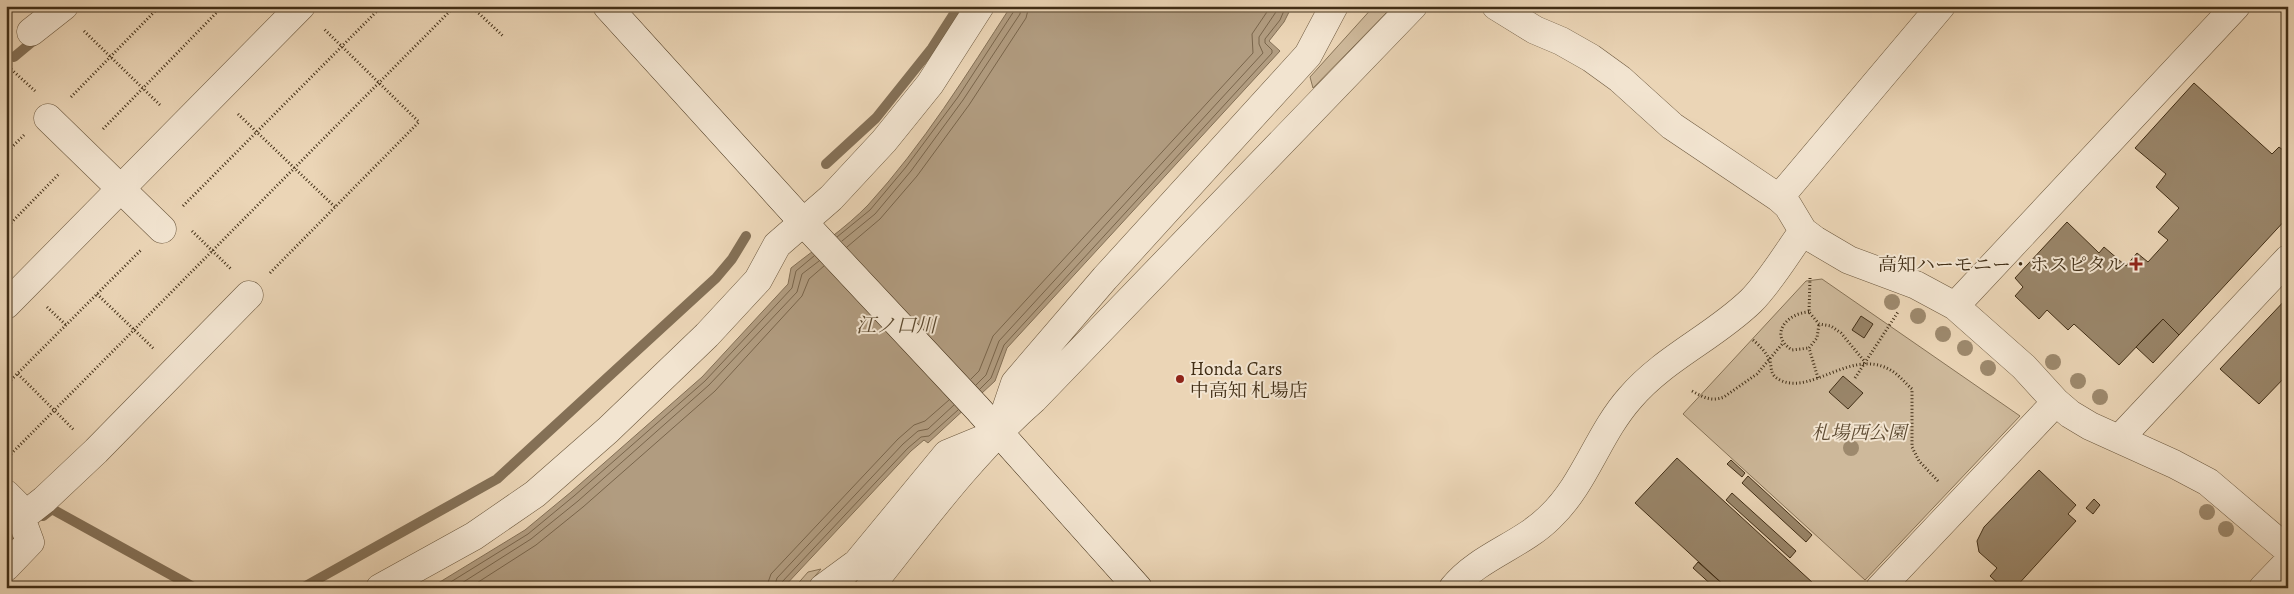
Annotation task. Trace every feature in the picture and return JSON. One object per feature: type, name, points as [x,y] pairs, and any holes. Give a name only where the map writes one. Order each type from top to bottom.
[{"type":"street","points":[[6,305],[301,6]]},
{"type":"street","points":[[607,6],[810,230],[977,408],[1138,588]]},
{"type":"street","points":[[380,588],[474,536],[534,494],[608,430],[707,335],[758,280],[777,245],[810,230],[831,198],[884,141],[930,84],[980,6]]},
{"type":"street","points":[[823,588],[857,562],[946,454],[998,433],[1015,383],[1105,278],[1308,55],[1334,6]]},
{"type":"street","points":[[869,588],[969,465],[998,433],[1034,399],[1413,6]]},
{"type":"street","points":[[1496,6],[1535,30],[1561,41],[1591,58],[1620,79],[1672,126],[1779,198],[1788,206],[1803,231],[1849,260],[1916,285],[1955,306],[2024,367],[2056,402],[2077,418],[2208,482],[2288,550]]},
{"type":"street","points":[[1779,198],[1941,6]]},
{"type":"street","points":[[1955,306],[2236,6]]},
{"type":"street","points":[[31,32],[62,8]]},
{"type":"street","points":[[48,118],[120,189],[169,222]]},
{"type":"street","points":[[1453,588],[1476,566],[1521,540],[1550,518],[1575,485],[1609,424],[1631,396],[1664,365],[1708,336],[1751,300],[1803,231]]},
{"type":"street","points":[[2119,440],[2288,259]]},
{"type":"street","points":[[6,568],[25,530],[44,500],[96,451],[251,293]]},
{"type":"street","points":[[1880,588],[2056,402]]},
{"type":"street","points":[[6,494],[16,504],[25,530]]},
{"type":"street","points":[[2263,588],[2288,562]]},
{"type":"path","points":[[6,153],[31,128],[62,107],[160,6]]},
{"type":"path","points":[[6,228],[223,6]]},
{"type":"path","points":[[169,222],[212,251],[251,293],[418,122],[301,6]]},
{"type":"path","points":[[6,385],[382,6]]},
{"type":"path","points":[[6,459],[455,6]]},
{"type":"path","points":[[471,6],[503,36]]},
{"type":"path","points":[[62,8],[182,126]]},
{"type":"path","points":[[6,60],[11,68],[52,107],[48,118]]},
{"type":"path","points":[[215,93],[335,207]]},
{"type":"path","points":[[1810,276],[1809,312],[1819,324],[1831,326],[1841,333],[1865,362],[1892,370],[1912,389],[1912,447],[1920,461],[1932,475],[1961,502]]},
{"type":"path","points":[[98,294],[175,369]]},
{"type":"path","points":[[1809,312],[1802,312],[1787,320],[1782,328],[1783,343],[1792,350],[1809,348],[1817,338],[1819,324]]},
{"type":"path","points":[[1855,378],[1874,352],[1898,312]]},
{"type":"path","points":[[1746,335],[1760,346],[1770,360],[1770,370],[1773,375],[1785,382],[1794,383],[1818,378],[1865,362]]},
{"type":"path","points":[[1692,391],[1708,399],[1718,400],[1758,374],[1783,343]]},
{"type":"path","points":[[1809,348],[1818,378]]},
{"type":"path","points":[[18,374],[96,451]]},
{"type":"green space","points":[[1374,6],[1393,6],[1313,88],[1310,77]]},
{"type":"green space","name":"札場西公園","points":[[1822,279],[2020,416],[1865,580],[1683,414],[1806,281]]},
{"type":"green space","points":[[821,569],[805,588],[794,588],[808,572]]},
{"type":"water","name":"江ノ口川","points":[[1011,6],[1292,6],[1284,22],[1269,41],[1280,51],[1007,348],[995,381],[928,443],[924,440],[911,451],[783,588],[430,588],[525,530],[702,377],[788,284],[791,268],[831,238],[868,205],[888,182],[926,134]]},
{"type":"building","name":"高知ハーモニー・ホスピタル","points":[[2194,83],[2272,154],[2279,147],[2288,154],[2288,217],[2179,335],[2163,319],[2119,365],[2074,324],[2068,330],[2047,310],[2039,319],[2015,296],[2023,287],[2015,278],[2067,222],[2099,253],[2104,247],[2126,266],[2137,253],[2148,262],[2168,240],[2158,232],[2179,208],[2156,187],[2166,174],[2135,148]]},
{"type":"building","points":[[2288,297],[2288,374],[2259,404],[2220,369]]},
{"type":"building","points":[[1861,316],[1873,324],[1864,338],[1852,330]]},
{"type":"building","points":[[2163,319],[2179,335],[2153,363],[2136,347]]},
{"type":"building","points":[[1843,376],[1863,393],[1848,409],[1829,392]]},
{"type":"building","points":[[1677,458],[1813,583],[1808,588],[1727,588],[1635,503]]},
{"type":"building","points":[[1731,460],[1745,473],[1742,477],[1727,464]]},
{"type":"building","points":[[2039,470],[2076,505],[2068,514],[2076,521],[2015,588],[2003,588],[1990,576],[1997,568],[1979,552],[1977,541],[1984,527]]},
{"type":"building","points":[[1748,476],[1812,535],[1806,542],[1742,483]]},
{"type":"building","points":[[1732,493],[1796,551],[1790,558],[1726,500]]},
{"type":"building","points":[[2094,499],[2100,505],[2093,514],[2086,508]]},
{"type":"building","points":[[1698,562],[1727,588],[1715,588],[1693,568]]},
{"type":"waterway","points":[[826,164],[876,118],[932,48],[959,6]]},
{"type":"waterway","points":[[14,57],[38,37]]},
{"type":"waterway","points":[[302,588],[497,479],[716,278],[732,259],[746,236]]},
{"type":"waterway","points":[[43,516],[52,509],[195,588]]},
{"type":"waterway","points":[[6,545],[23,530]]},
{"type":"place","name":"高知ハーモニー・ホスピタル","points":[[2136,264]]},
{"type":"place","name":"Honda Cars 中高知 札場店","points":[[1180,379]]}]
